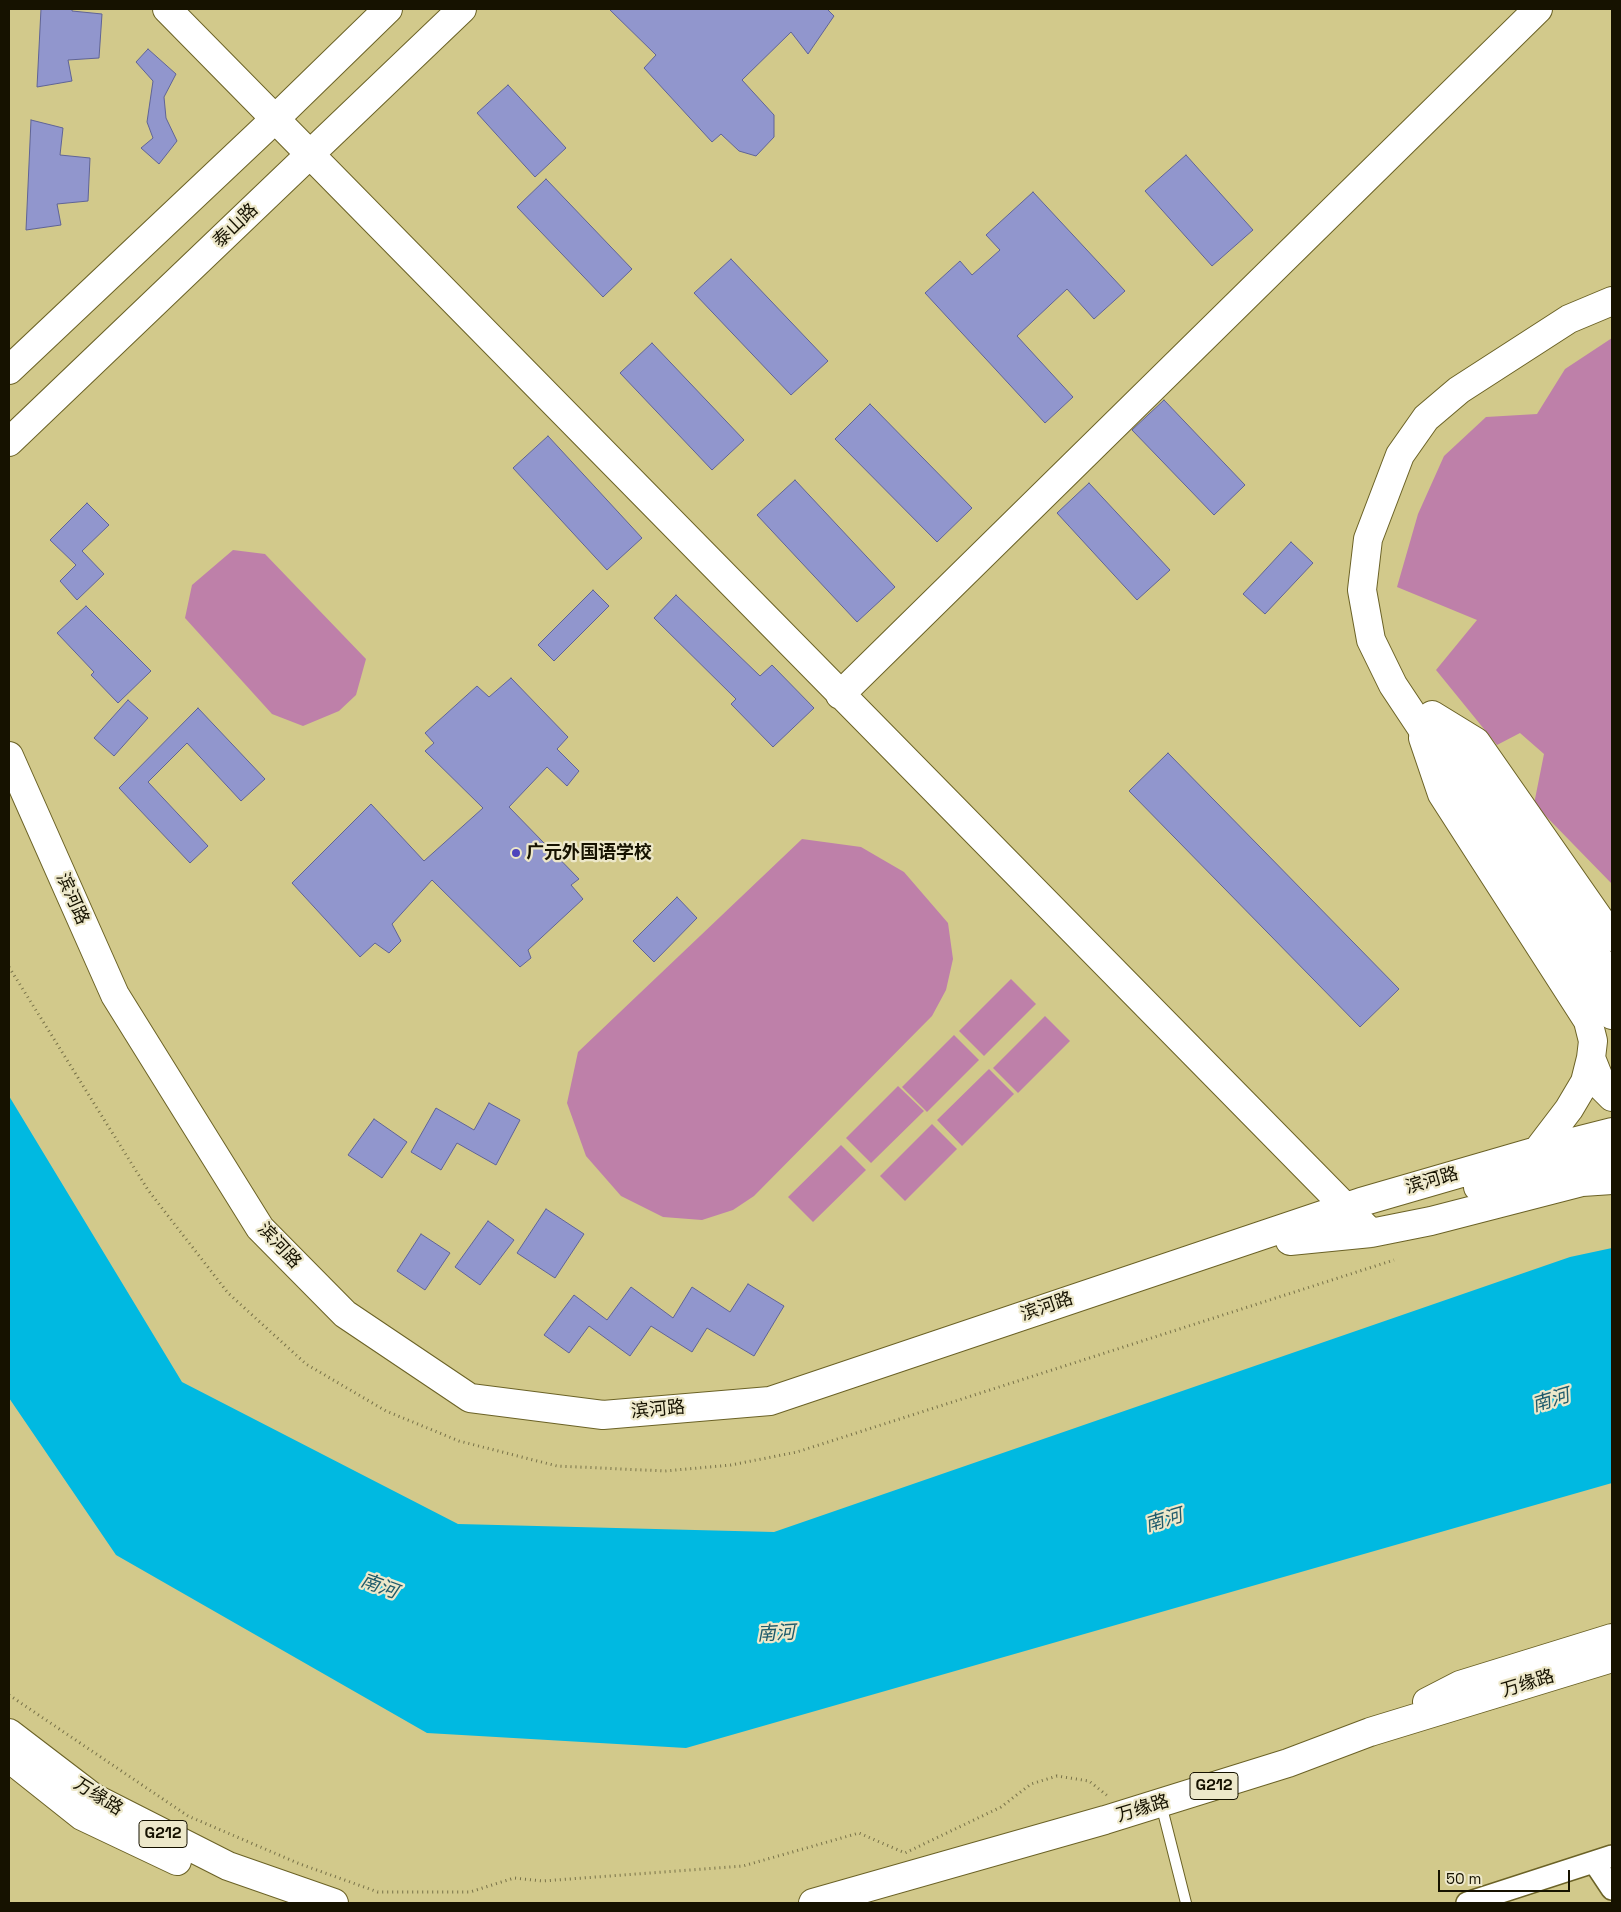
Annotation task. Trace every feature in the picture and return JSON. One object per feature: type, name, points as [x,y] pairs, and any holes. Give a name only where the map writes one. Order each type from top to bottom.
[{"type":"main road","points":[[167,9],[281,113]]},
{"type":"main road","points":[[190,9],[316,150],[845,691],[1362,1215],[1431,1221],[1582,1182],[1612,1180]]},
{"type":"main road","points":[[9,370],[281,113],[388,9]]},
{"type":"main road","name":"泰山路","points":[[9,442],[462,9]]},
{"type":"main road","points":[[845,691],[1538,9]]},
{"type":"main road","points":[[1612,301],[1569,319],[1459,390],[1426,418],[1400,455],[1368,539],[1362,590],[1371,640],[1393,685],[1424,719],[1468,778],[1612,979]]},
{"type":"main road","points":[[1537,1151],[1569,1109],[1584,1082],[1591,1058],[1593,1041],[1588,1021],[1442,794],[1424,719],[1385,635],[1377,589],[1382,543],[1414,461],[1436,428],[1468,402],[1576,332],[1612,317]]},
{"type":"main road","points":[[1424,719],[1476,742],[1612,937]]},
{"type":"main road","name":"滨河路","points":[[9,756],[115,995],[260,1228],[345,1314],[470,1398],[603,1415],[770,1401],[1362,1215],[1612,1153]]},
{"type":"main road","points":[[1468,778],[1612,1015]]},
{"type":"main road","name":"滨河路","points":[[9,799],[101,1002],[247,1238],[334,1327],[464,1414],[603,1432],[773,1417],[1290,1241],[1537,1151],[1612,1132]]},
{"type":"main road","points":[[1591,1058],[1603,1088],[1612,1097]]},
{"type":"main road","points":[[1370,1732],[1460,1685],[1612,1638]]},
{"type":"main road","name":"万缘路","points":[[813,1903],[1129,1813],[1288,1764],[1370,1732],[1612,1658]]},
{"type":"main road","name":"万缘路","points":[[864,1903],[1292,1777],[1377,1742],[1612,1670]]},
{"type":"main road","name":"万缘路","points":[[9,1733],[94,1798],[228,1866],[334,1903]]},
{"type":"main road","name":"万缘路","points":[[9,1758],[82,1816],[228,1885],[284,1903]]},
{"type":"street","points":[[1467,1903],[1603,1859],[1612,1889]]},
{"type":"lane","points":[[1164,1816],[1186,1903]]},
{"type":"path","points":[[9,967],[148,1190],[228,1293],[306,1364],[386,1411],[459,1441],[557,1466],[665,1471],[731,1465],[797,1452],[1394,1260]]},
{"type":"path","points":[[9,1695],[188,1816],[291,1861],[378,1892],[470,1892],[514,1878],[542,1881],[743,1866],[859,1832],[905,1853],[1001,1807],[1031,1784],[1057,1776],[1090,1781],[1129,1813]]},
{"type":"shaded area","points":[[1612,338],[1612,884],[1534,804],[1544,754],[1520,733],[1497,745],[1436,670],[1477,620],[1397,587],[1418,514],[1444,456],[1486,417],[1537,414],[1565,369]]},
{"type":"shaded area","points":[[233,550],[265,554],[366,659],[356,695],[339,711],[303,726],[272,714],[185,618],[192,585]]},
{"type":"shaded area","points":[[802,839],[861,847],[904,872],[948,923],[953,959],[946,990],[932,1016],[754,1196],[733,1210],[702,1220],[663,1217],[621,1196],[586,1156],[567,1103],[578,1052]]},
{"type":"shaded area","points":[[1011,979],[1036,1004],[984,1056],[959,1031]]},
{"type":"shaded area","points":[[1045,1016],[1070,1041],[1018,1093],[993,1068]]},
{"type":"shaded area","points":[[954,1035],[979,1060],[927,1112],[902,1087]]},
{"type":"shaded area","points":[[989,1069],[1014,1094],[962,1146],[937,1120]]},
{"type":"shaded area","points":[[898,1086],[924,1111],[871,1163],[846,1138]]},
{"type":"shaded area","points":[[932,1124],[957,1149],[905,1201],[880,1176]]},
{"type":"shaded area","points":[[841,1145],[866,1170],[813,1222],[788,1197]]},
{"type":"water","name":"南河","points":[[9,1096],[182,1382],[458,1524],[774,1532],[1570,1257],[1612,1248],[1612,1483],[686,1748],[427,1733],[116,1555],[9,1398]]},
{"type":"building","points":[[41,9],[72,9],[72,11],[102,14],[99,58],[68,60],[72,81],[37,87]]},
{"type":"building","points":[[609,9],[827,9],[834,16],[808,54],[791,32],[742,80],[774,115],[774,137],[756,156],[739,151],[721,134],[712,142],[644,68],[656,55]]},
{"type":"building","points":[[148,49],[176,74],[164,97],[166,118],[177,141],[159,164],[141,148],[153,138],[147,122],[153,81],[136,62]]},
{"type":"building","points":[[508,85],[566,148],[535,177],[477,113]]},
{"type":"building","points":[[31,120],[63,128],[60,155],[90,158],[88,201],[57,204],[61,225],[26,230]]},
{"type":"building","points":[[1186,155],[1253,230],[1212,266],[1145,191]]},
{"type":"building","points":[[546,179],[632,269],[603,297],[517,207]]},
{"type":"building","points":[[1033,192],[1125,291],[1094,319],[1067,289],[1017,336],[1073,397],[1045,423],[925,293],[960,261],[972,275],[1000,250],[986,235]]},
{"type":"building","points":[[731,259],[828,361],[791,395],[694,293]]},
{"type":"building","points":[[652,343],[744,440],[712,470],[620,373]]},
{"type":"building","points":[[1164,400],[1245,485],[1214,515],[1132,430]]},
{"type":"building","points":[[870,404],[972,508],[937,542],[835,439]]},
{"type":"building","points":[[548,436],[642,538],[607,570],[513,468]]},
{"type":"building","points":[[795,480],[895,587],[857,622],[757,515]]},
{"type":"building","points":[[1089,483],[1170,570],[1137,600],[1057,513]]},
{"type":"building","points":[[87,503],[109,525],[82,551],[104,574],[77,600],[60,581],[76,565],[50,540]]},
{"type":"building","points":[[1291,542],[1313,563],[1265,614],[1243,594]]},
{"type":"building","points":[[593,590],[609,606],[554,661],[538,645]]},
{"type":"building","points":[[676,595],[760,676],[772,665],[814,708],[773,747],[731,704],[736,699],[654,618]]},
{"type":"building","points":[[86,606],[151,671],[118,703],[91,675],[94,672],[57,633]]},
{"type":"building","points":[[511,678],[568,737],[557,749],[579,771],[567,786],[547,767],[509,807],[579,879],[571,885],[583,899],[528,950],[531,958],[520,967],[432,880],[392,924],[401,941],[389,953],[375,943],[360,957],[292,883],[371,804],[424,861],[483,808],[425,751],[434,743],[425,733],[477,686],[489,697]]},
{"type":"building","points":[[128,700],[148,718],[114,756],[94,738]]},
{"type":"building","points":[[198,708],[265,779],[241,801],[187,743],[148,782],[208,846],[190,863],[119,788]]},
{"type":"building","points":[[1168,753],[1399,989],[1360,1027],[1129,791]]},
{"type":"building","points":[[677,897],[697,918],[654,962],[633,941]]},
{"type":"building","points":[[489,1103],[520,1120],[496,1165],[457,1143],[441,1170],[411,1152],[436,1108],[474,1130]]},
{"type":"building","points":[[374,1119],[407,1142],[382,1178],[348,1155]]},
{"type":"building","points":[[546,1209],[584,1234],[555,1278],[517,1253]]},
{"type":"building","points":[[488,1221],[514,1240],[480,1285],[455,1267]]},
{"type":"building","points":[[421,1234],[450,1253],[425,1290],[397,1271]]},
{"type":"building","points":[[748,1284],[784,1306],[754,1356],[707,1328],[692,1352],[651,1326],[630,1356],[589,1326],[569,1353],[544,1335],[574,1295],[607,1320],[631,1287],[673,1318],[692,1287],[730,1312]]},
{"type":"place","name":"广元外国语学校","points":[[516,853]]}]
